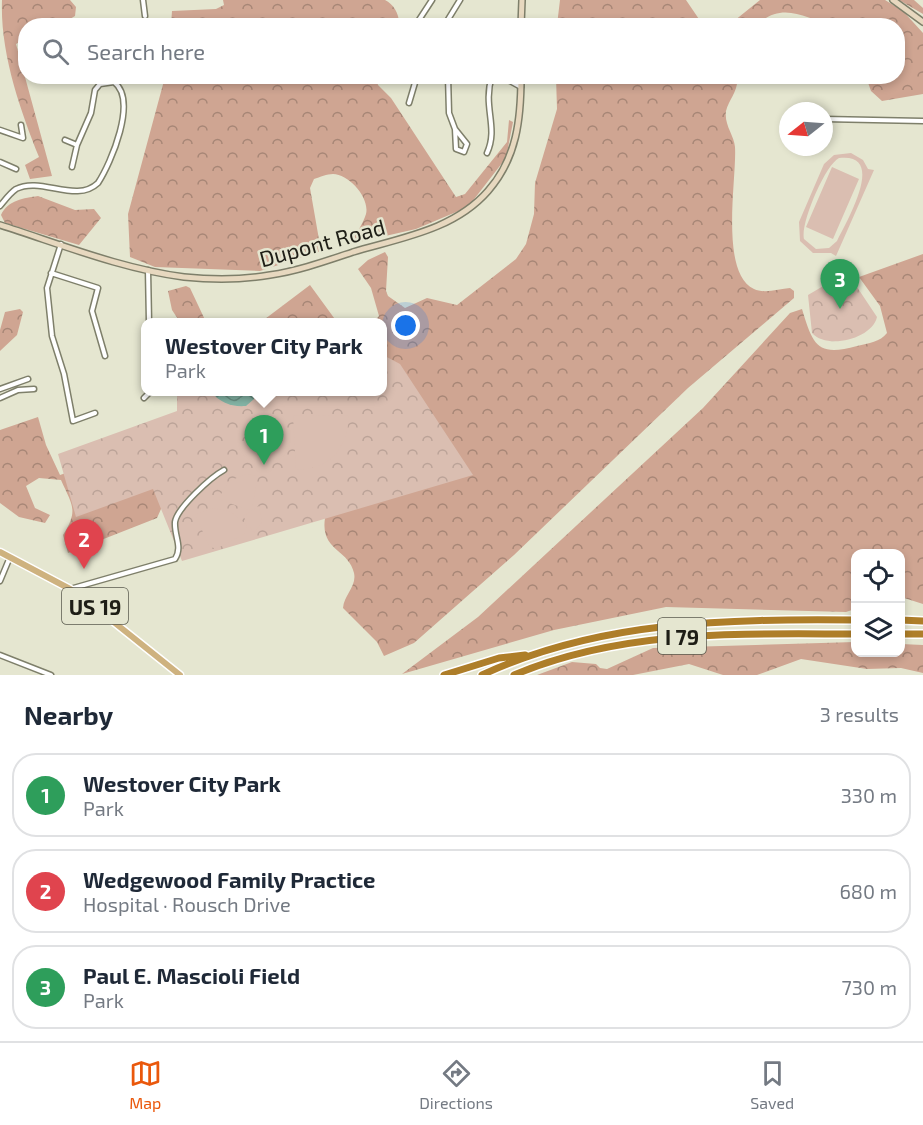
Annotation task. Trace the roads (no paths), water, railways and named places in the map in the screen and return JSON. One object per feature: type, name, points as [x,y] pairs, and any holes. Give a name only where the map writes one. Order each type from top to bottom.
[{"type":"highway","name":"I 79","points":[[482,675],[537,653],[600,636],[668,625],[851,620]]},
{"type":"highway","points":[[905,620],[923,621]]},
{"type":"highway","name":"I 79","points":[[514,675],[592,650],[651,639],[714,635],[851,634]]},
{"type":"highway","points":[[905,634],[923,634]]},
{"type":"highway","points":[[444,675],[500,658],[537,653]]},
{"type":"main road","name":"US 19","points":[[0,552],[70,590],[180,675]]},
{"type":"street","points":[[143,0],[145,16]]},
{"type":"street","points":[[420,18],[432,0]]},
{"type":"street","points":[[449,18],[460,0]]},
{"type":"street","points":[[521,18],[522,0]]},
{"type":"street","points":[[893,0],[923,22]]},
{"type":"street","points":[[72,167],[77,145],[91,113],[94,90],[100,84]]},
{"type":"street","points":[[0,206],[16,189],[84,190],[98,183],[124,116],[122,94],[115,84]]},
{"type":"street","points":[[409,103],[415,84]]},
{"type":"street","points":[[448,84],[447,106],[455,129],[456,148],[464,152],[467,144],[455,129]]},
{"type":"street","points":[[487,153],[494,134],[487,102],[490,84]]},
{"type":"street","points":[[516,84],[521,87]]},
{"type":"street","name":"Dupont Road","points":[[0,225],[151,271],[211,279],[270,275],[445,224],[483,197],[503,169],[519,128],[521,87]]},
{"type":"street","points":[[833,119],[923,121]]},
{"type":"street","points":[[0,130],[23,138],[21,126]]},
{"type":"street","points":[[65,140],[77,145]]},
{"type":"street","points":[[0,162],[16,169]]},
{"type":"street","points":[[61,244],[48,288],[52,336],[64,374],[73,421],[95,413]]},
{"type":"street","points":[[149,318],[151,271]]},
{"type":"street","points":[[51,273],[98,288],[92,311],[105,356]]},
{"type":"street","points":[[0,389],[28,379]]},
{"type":"street","points":[[0,398],[18,390],[34,389]]},
{"type":"street","points":[[70,590],[175,559],[180,549],[176,531],[177,513],[185,503],[224,470]]},
{"type":"street","points":[[0,581],[10,557]]},
{"type":"street","points":[[0,655],[51,675]]},
{"type":"water","points":[[216,396],[254,396],[254,399],[246,406],[236,406]]},
{"type":"place","name":"Paul E. Mascioli Field","points":[[840,309]]},
{"type":"place","name":"Westover City Park","points":[[264,465]]},
{"type":"place","name":"Wedgewood Family Practice","points":[[84,569]]}]
